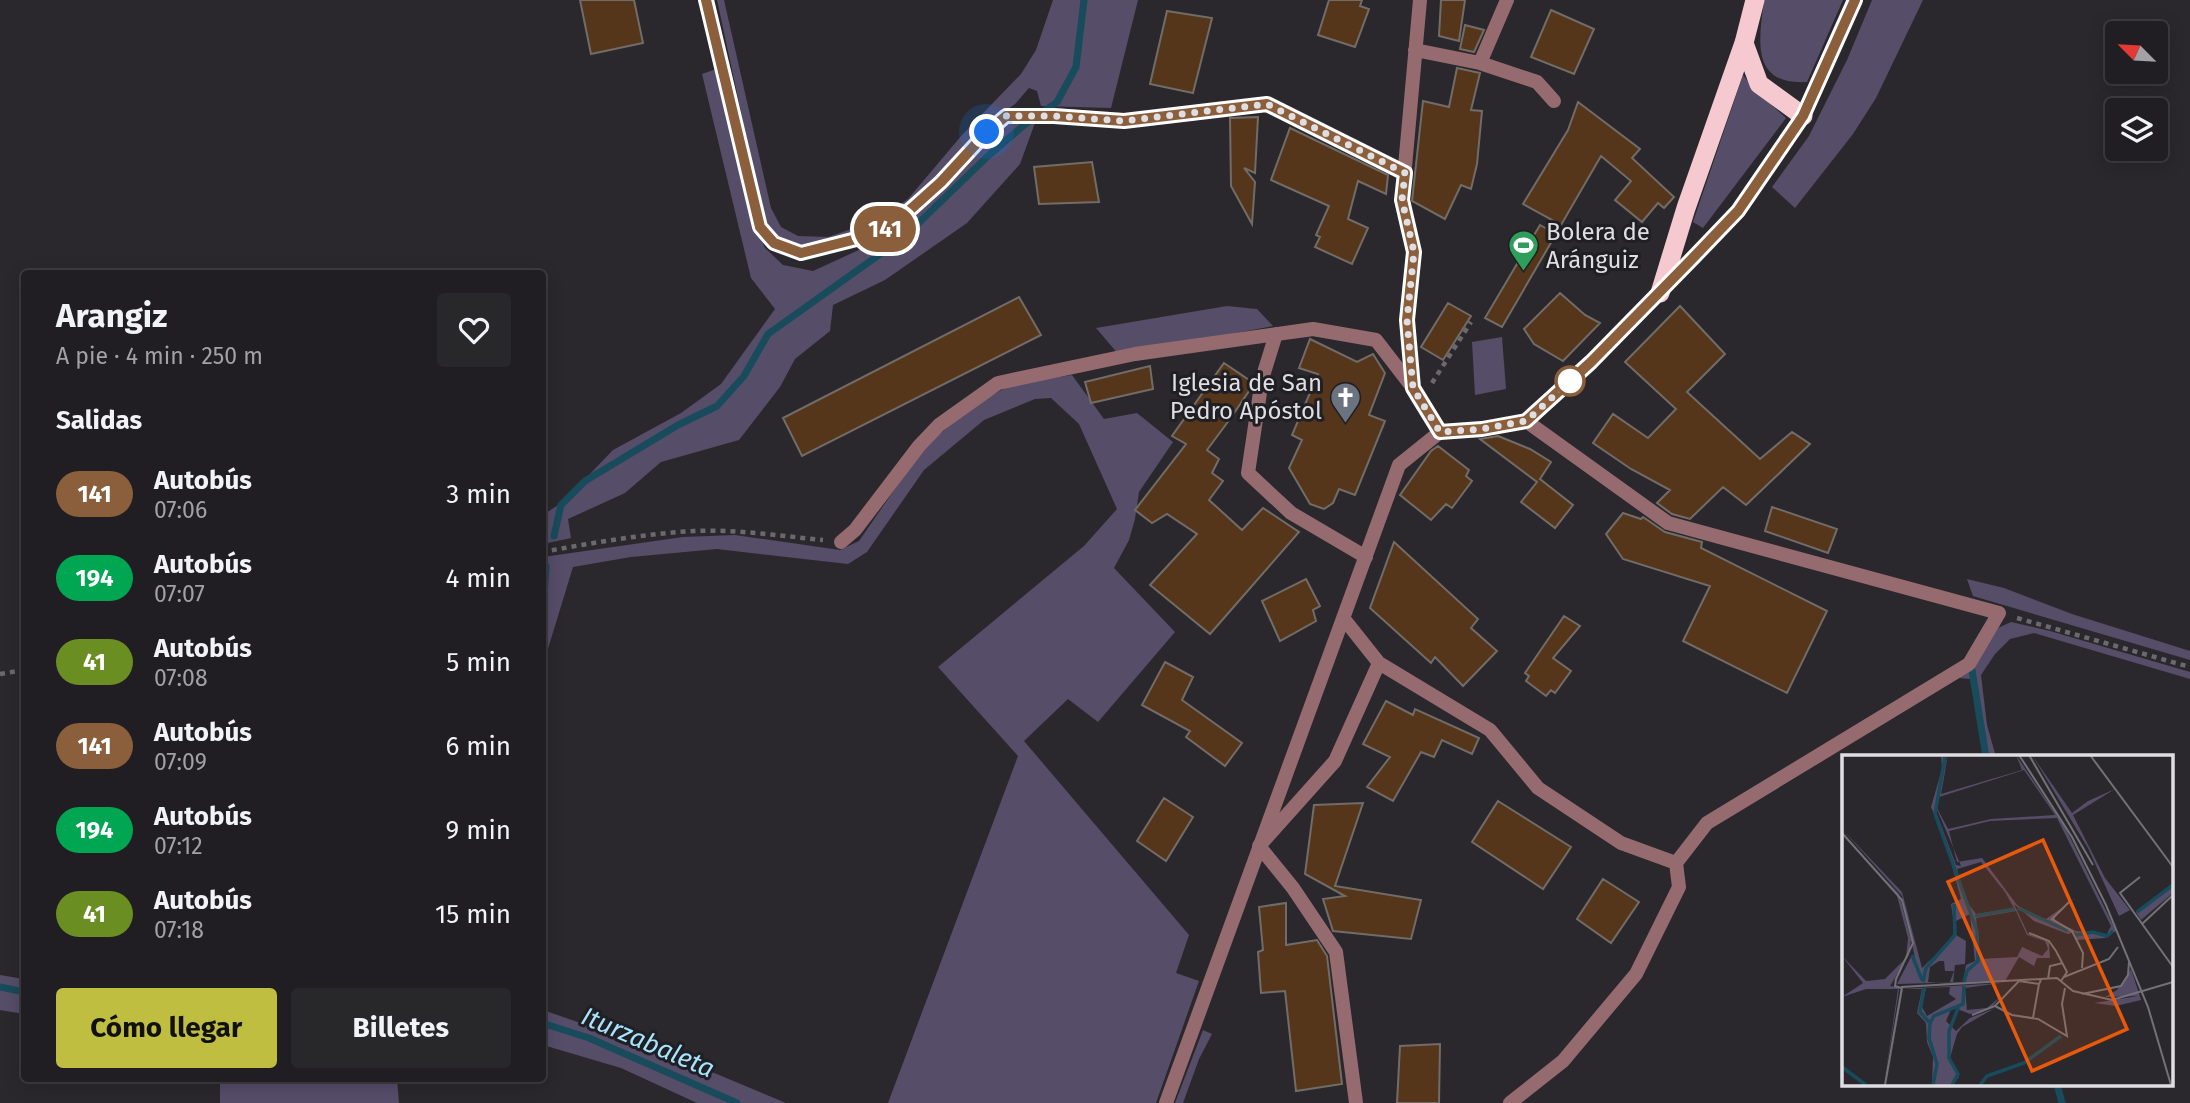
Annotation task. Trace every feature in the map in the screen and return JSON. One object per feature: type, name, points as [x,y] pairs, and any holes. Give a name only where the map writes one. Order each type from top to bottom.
[{"type":"highway","points":[[1660,293],[1686,208],[1744,43],[1755,0]]},
{"type":"highway","points":[[1744,43],[1759,84],[1803,116]]},
{"type":"street","points":[[706,0],[760,227],[774,243],[801,253],[872,235],[892,226],[941,182],[987,132],[1006,116],[1124,121],[1267,104],[1405,173]]},
{"type":"street","points":[[1413,388],[1407,320],[1414,252],[1402,200],[1420,0]]},
{"type":"street","points":[[1480,63],[1507,0]]},
{"type":"street","points":[[1166,1103],[1399,465],[1440,432],[1482,429],[1526,421],[1591,362],[1660,293],[1738,211],[1803,116],[1855,0]]},
{"type":"street","points":[[1415,50],[1480,63],[1537,82],[1554,101]]},
{"type":"street","points":[[841,542],[855,530],[919,446],[939,425],[998,383],[1135,354],[1313,329],[1376,340],[1413,388],[1440,432]]},
{"type":"street","points":[[1276,334],[1262,379],[1248,473],[1291,513],[1366,557]]},
{"type":"street","points":[[1510,1103],[1563,1061],[1636,974],[1679,887],[1676,863],[1707,822],[1969,664],[1999,613],[1668,523],[1526,421]]},
{"type":"street","points":[[1344,619],[1379,663],[1490,730],[1538,788],[1621,843],[1676,863]]},
{"type":"street","points":[[1259,846],[1335,761],[1379,663]]},
{"type":"street","points":[[1259,846],[1293,888],[1336,952],[1356,1103]]},
{"type":"path","points":[[1422,402],[1471,322]]},
{"type":"path","points":[[546,551],[598,542],[694,531],[748,532],[841,542]]},
{"type":"path","points":[[1999,613],[2190,667]]},
{"type":"path","points":[[0,674],[21,670]]},
{"type":"shaded area","points":[[717,0],[724,0],[771,208],[781,227],[798,236],[828,237],[878,220],[908,199],[962,135],[1021,74],[1036,50],[1053,0],[1138,0],[1111,108],[1041,106],[1037,91],[1029,88],[1015,104],[984,126],[928,190],[907,207],[873,227],[853,235],[832,242],[795,245],[778,238],[763,214]]},
{"type":"shaded area","points":[[1764,0],[1843,0],[1807,82],[1789,81],[1776,76],[1767,68],[1760,44]]},
{"type":"shaded area","points":[[1872,0],[1923,0],[1876,98],[1853,134],[1795,208],[1772,187],[1809,136],[1847,60]]},
{"type":"shaded area","points":[[719,68],[756,228],[765,248],[783,265],[813,271],[898,232],[995,130],[1010,122],[1035,123],[1020,164],[967,223],[885,280],[833,305],[830,331],[795,359],[780,387],[739,440],[661,462],[625,493],[568,519],[571,538],[546,543],[546,513],[564,501],[613,450],[681,413],[721,384],[775,309],[751,278],[702,74]]},
{"type":"shaded area","points":[[1743,75],[1755,90],[1786,118],[1703,228],[1693,222]]},
{"type":"shaded area","points":[[1227,306],[1257,309],[1273,326],[1119,355],[1096,328]]},
{"type":"shaded area","points":[[1502,337],[1506,389],[1475,395],[1472,342]]},
{"type":"shaded area","points":[[1072,375],[1104,419],[1137,413],[1173,442],[1139,492],[1129,540],[1114,568],[1175,632],[1098,722],[1068,699],[1024,741],[1189,935],[1176,973],[1199,981],[1156,1103],[888,1103],[1018,756],[938,667],[1084,546],[1117,509],[1079,424],[1051,398],[1035,399],[984,420],[924,470],[867,552],[848,564],[717,549],[631,557],[573,567],[546,655],[546,557],[683,537],[735,535],[840,550],[859,541],[924,447],[972,407],[1010,385]]},
{"type":"shaded area","points":[[1967,579],[2004,588],[2072,614],[2190,651],[2190,660],[1973,596]]},
{"type":"shaded area","points":[[2011,622],[2050,631],[2190,672],[2190,679],[2034,633],[2010,639],[1995,654],[1981,675],[1987,725],[1995,755],[1987,755],[1970,679],[1959,678],[1975,662],[1998,628]]},
{"type":"shaded area","points":[[0,975],[21,978],[21,1014],[0,1010]]},
{"type":"shaded area","points":[[546,1011],[664,1052],[786,1103],[697,1103],[621,1068],[546,1046]]},
{"type":"shaded area","points":[[1203,1030],[1212,1034],[1199,1059],[1183,1103],[1175,1103]]},
{"type":"shaded area","points":[[220,1082],[397,1082],[399,1103],[220,1103]]},
{"type":"building","points":[[580,0],[634,0],[643,43],[591,54]]},
{"type":"building","points":[[1329,0],[1362,0],[1360,6],[1369,9],[1355,47],[1318,35]]},
{"type":"building","points":[[1441,0],[1465,0],[1459,41],[1439,36]]},
{"type":"building","points":[[1551,10],[1594,29],[1574,74],[1531,57]]},
{"type":"building","points":[[1167,11],[1212,18],[1193,93],[1150,84]]},
{"type":"building","points":[[1465,25],[1484,30],[1474,52],[1460,49]]},
{"type":"building","points":[[1457,68],[1480,73],[1471,110],[1482,111],[1477,164],[1471,189],[1461,185],[1445,219],[1412,201],[1423,101],[1449,107]]},
{"type":"building","points":[[1578,102],[1640,149],[1632,158],[1674,197],[1664,208],[1658,203],[1642,222],[1615,200],[1631,181],[1601,156],[1561,225],[1523,204],[1568,130]]},
{"type":"building","points":[[1258,117],[1255,173],[1244,168],[1255,182],[1252,224],[1231,186],[1230,118]]},
{"type":"building","points":[[1290,128],[1388,175],[1386,194],[1358,181],[1348,219],[1368,228],[1352,264],[1315,247],[1320,237],[1316,235],[1329,206],[1271,180]]},
{"type":"building","points":[[1092,162],[1099,202],[1039,204],[1034,167]]},
{"type":"building","name":"Bolera de Aránguiz","points":[[1540,225],[1556,234],[1502,327],[1485,318]]},
{"type":"building","points":[[1560,293],[1585,315],[1600,323],[1563,361],[1534,344],[1524,329]]},
{"type":"building","points":[[1019,297],[1041,335],[802,456],[783,418]]},
{"type":"building","points":[[1448,303],[1471,316],[1443,360],[1421,347]]},
{"type":"building","points":[[1680,306],[1725,354],[1687,392],[1760,459],[1792,432],[1810,444],[1746,505],[1723,487],[1690,519],[1672,514],[1657,503],[1670,490],[1631,469],[1593,443],[1613,414],[1648,438],[1676,409],[1625,362]]},
{"type":"building","name":"Iglesia de San Pedro Apóstol","points":[[1310,339],[1357,362],[1373,354],[1385,373],[1369,415],[1385,421],[1355,495],[1339,489],[1333,503],[1324,509],[1310,504],[1289,468],[1302,440],[1292,435],[1318,374],[1299,368]]},
{"type":"building","points":[[1224,363],[1252,382],[1251,388],[1207,450],[1219,459],[1212,473],[1223,481],[1209,500],[1242,530],[1263,508],[1299,532],[1210,634],[1150,585],[1197,534],[1167,514],[1152,523],[1135,510],[1186,444],[1172,436]]},
{"type":"building","points":[[1150,366],[1153,389],[1091,403],[1085,382]]},
{"type":"building","points":[[1498,436],[1530,449],[1551,462],[1540,479],[1573,505],[1555,528],[1521,502],[1537,482],[1480,439]]},
{"type":"building","points":[[1438,446],[1469,470],[1466,476],[1472,481],[1452,508],[1446,504],[1431,520],[1400,495],[1431,451]]},
{"type":"building","points":[[1772,507],[1837,529],[1828,553],[1765,531]]},
{"type":"building","points":[[1623,513],[1641,519],[1643,517],[1665,532],[1702,542],[1701,548],[1827,611],[1787,693],[1683,641],[1710,586],[1623,559],[1606,534]]},
{"type":"building","points":[[1394,542],[1478,619],[1471,628],[1497,651],[1463,686],[1435,657],[1431,663],[1370,608]]},
{"type":"building","points":[[1306,579],[1320,606],[1313,610],[1316,621],[1280,641],[1262,601]]},
{"type":"building","points":[[1564,616],[1580,626],[1553,658],[1571,671],[1555,693],[1551,690],[1546,696],[1526,681],[1529,676],[1525,673]]},
{"type":"building","points":[[1165,662],[1193,677],[1182,700],[1242,743],[1225,766],[1186,737],[1190,731],[1142,705]]},
{"type":"building","points":[[1386,701],[1413,715],[1415,709],[1479,738],[1472,754],[1442,740],[1434,757],[1421,752],[1393,801],[1367,787],[1390,757],[1363,744]]},
{"type":"building","points":[[1164,798],[1193,817],[1166,861],[1137,841]]},
{"type":"building","points":[[1498,801],[1571,847],[1543,889],[1472,842]]},
{"type":"building","points":[[1363,803],[1335,886],[1421,900],[1411,939],[1333,931],[1323,899],[1345,896],[1305,874],[1314,805]]},
{"type":"building","points":[[1603,879],[1639,902],[1611,943],[1577,919]]},
{"type":"building","points":[[1286,903],[1286,945],[1317,940],[1327,956],[1342,1084],[1296,1091],[1285,991],[1261,993],[1258,952],[1263,950],[1259,907]]},
{"type":"building","points":[[1440,1044],[1439,1103],[1397,1103],[1400,1046]]},
{"type":"waterway","points":[[554,536],[561,505],[585,481],[678,425],[717,406],[744,376],[768,334],[904,237],[988,156],[1057,102],[1076,67],[1084,0]]},
{"type":"waterway","points":[[1972,670],[1986,755]]},
{"type":"waterway","name":"Iturzabaleta","points":[[0,987],[21,991]]},
{"type":"waterway","name":"Iturzabaleta","points":[[546,1024],[589,1038],[737,1103]]},
{"type":"waterway","points":[[2058,1086],[2062,1103]]},
{"type":"bus line","name":"141","points":[[706,0],[760,227],[774,243],[801,253],[872,235],[892,226],[941,182],[987,132],[1006,116],[1124,121],[1267,104],[1405,173],[1402,200],[1414,252],[1407,320],[1413,388],[1440,432],[1482,429],[1526,421],[1591,362],[1691,260],[1738,211],[1803,116],[1855,0]]},
{"type":"place","name":"Bolera de Aránguiz","points":[[1523,273]]},
{"type":"place","name":"Iglesia de San Pedro Apóstol","points":[[1345,424]]},
{"type":"route","points":[[987,132],[1006,116],[1124,121],[1267,104],[1405,173],[1402,200],[1414,252],[1407,320],[1413,388],[1440,432],[1482,429],[1526,421],[1575,377],[1570,381]]}]
